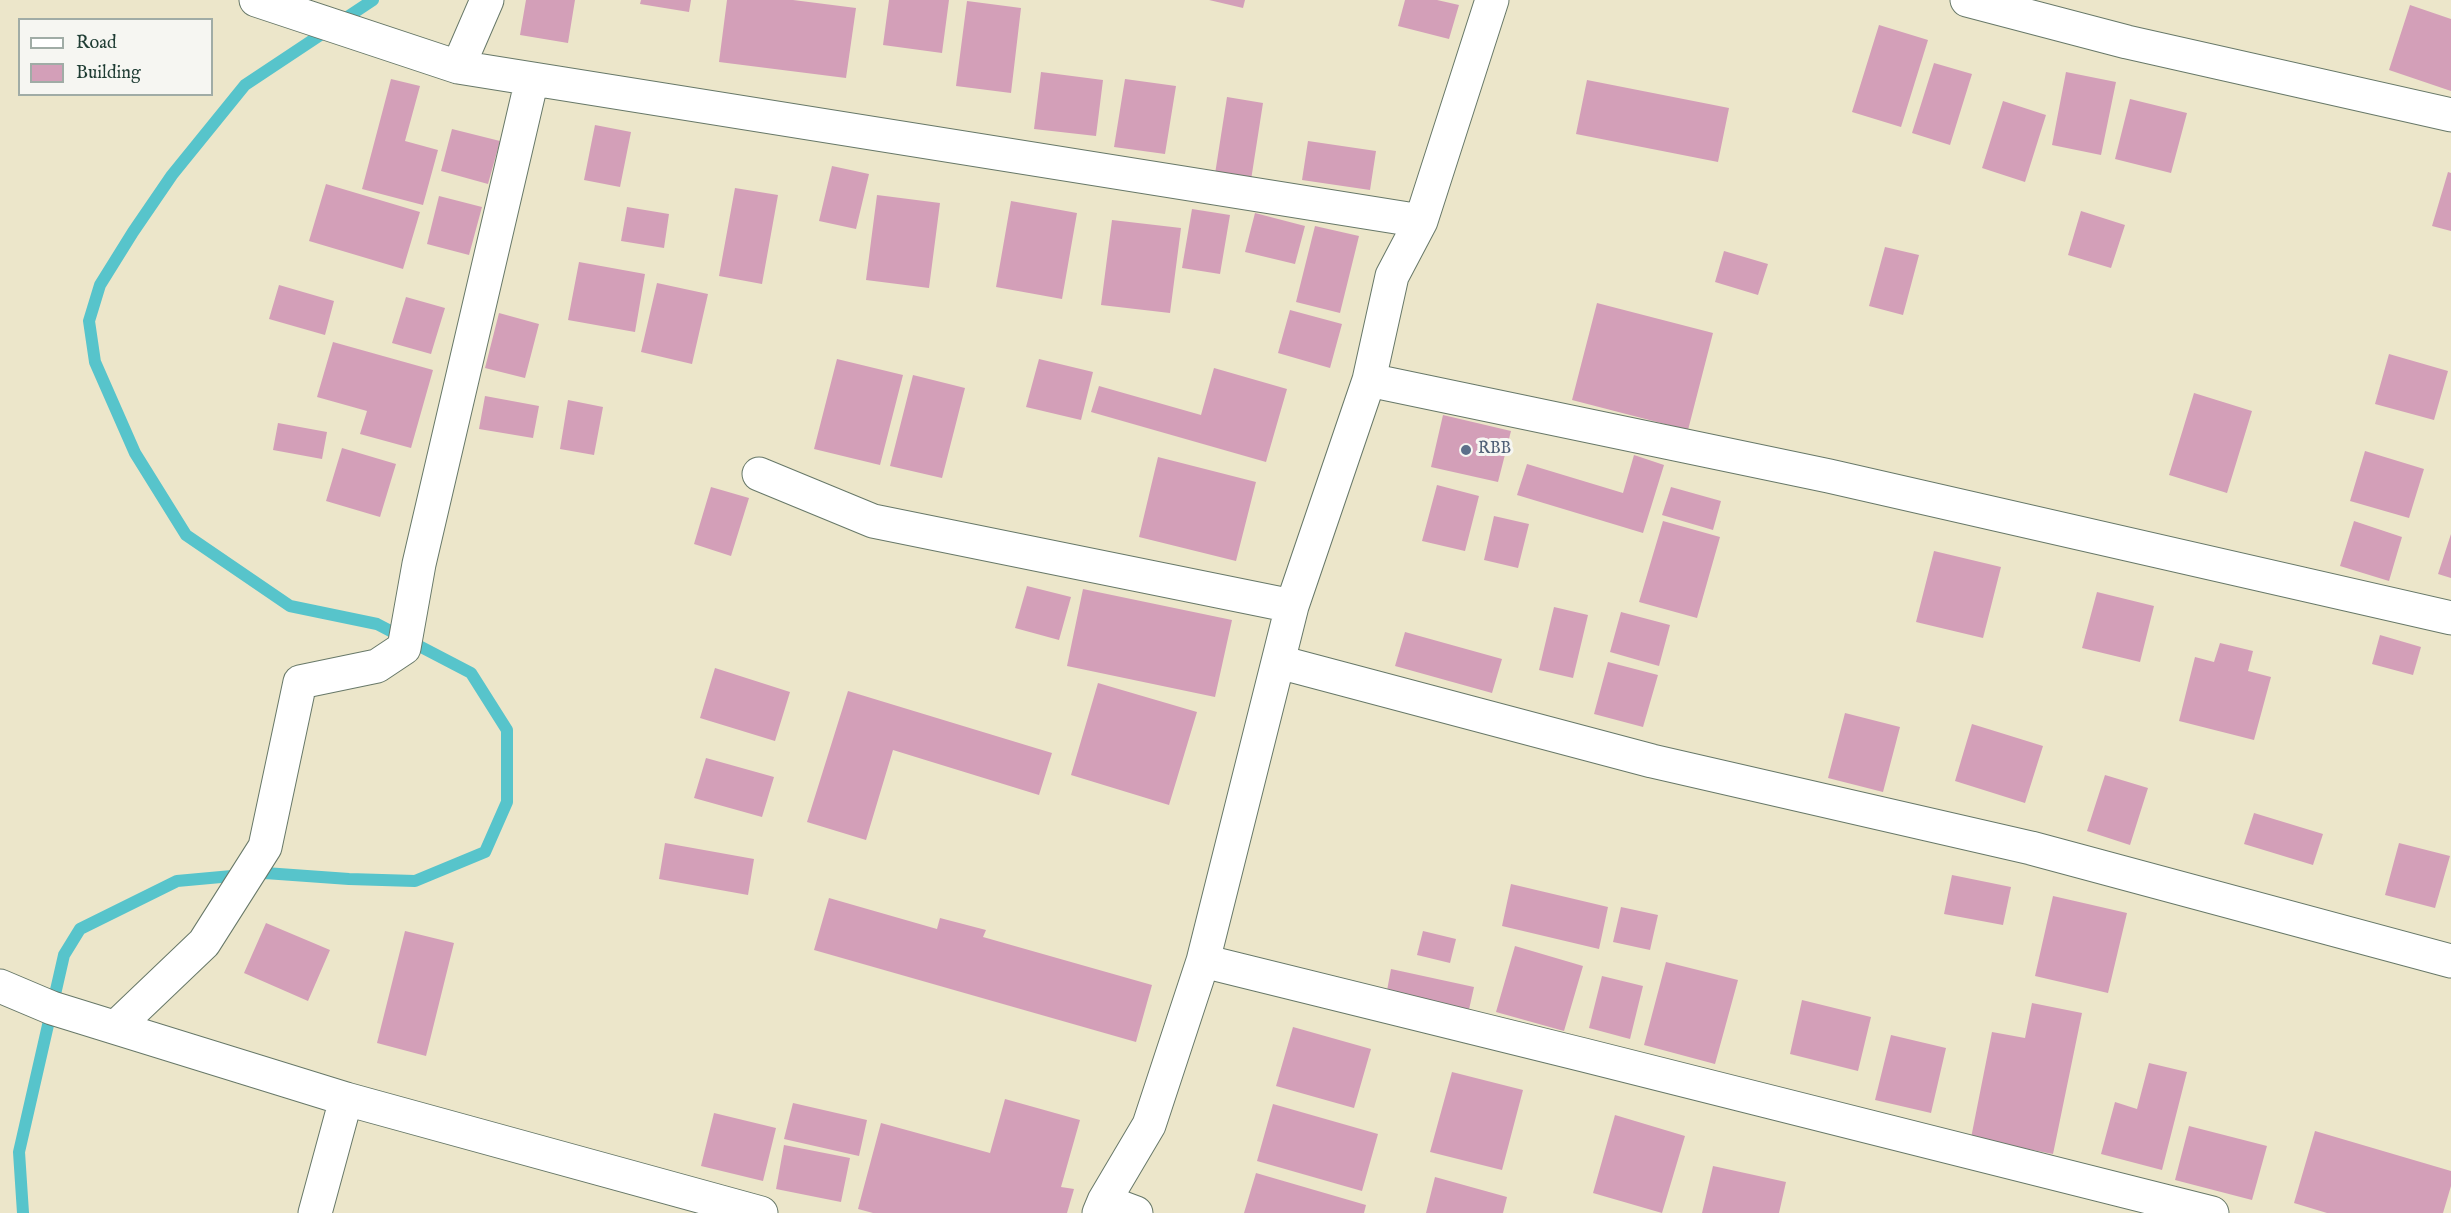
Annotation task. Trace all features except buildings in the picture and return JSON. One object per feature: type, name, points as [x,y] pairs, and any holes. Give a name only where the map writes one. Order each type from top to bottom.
[{"type":"street","points":[[256,0],[458,67],[1420,221]]},
{"type":"street","points":[[458,67],[487,0]]},
{"type":"street","points":[[1136,1213],[1101,1207],[1149,1125],[1203,961],[1292,606],[1369,380],[1392,276],[1420,221],[1492,0]]},
{"type":"street","points":[[1967,0],[2127,42],[2451,116]]},
{"type":"street","points":[[116,1027],[204,943],[265,847],[300,682],[377,666],[404,648],[419,564],[531,79]]},
{"type":"street","points":[[1369,380],[1829,476],[2451,618]]},
{"type":"street","points":[[759,474],[873,521],[1292,606]]},
{"type":"street","points":[[1279,662],[1652,761],[2031,848],[2451,961]]},
{"type":"street","points":[[1203,961],[1500,1032],[1873,1129],[2212,1213]]},
{"type":"street","points":[[0,986],[52,1008],[346,1100],[761,1213]]},
{"type":"street","points":[[315,1213],[346,1100]]},
{"type":"waterway","points":[[23,1213],[19,1152],[64,955],[80,929],[177,881],[265,873],[415,881],[485,852],[507,802],[507,730],[471,673],[377,624],[290,606],[186,535],[135,453],[95,362],[89,321],[100,285],[172,175],[245,85],[373,0]]},
{"type":"place","name":"RBB","points":[[1466,450]]}]
